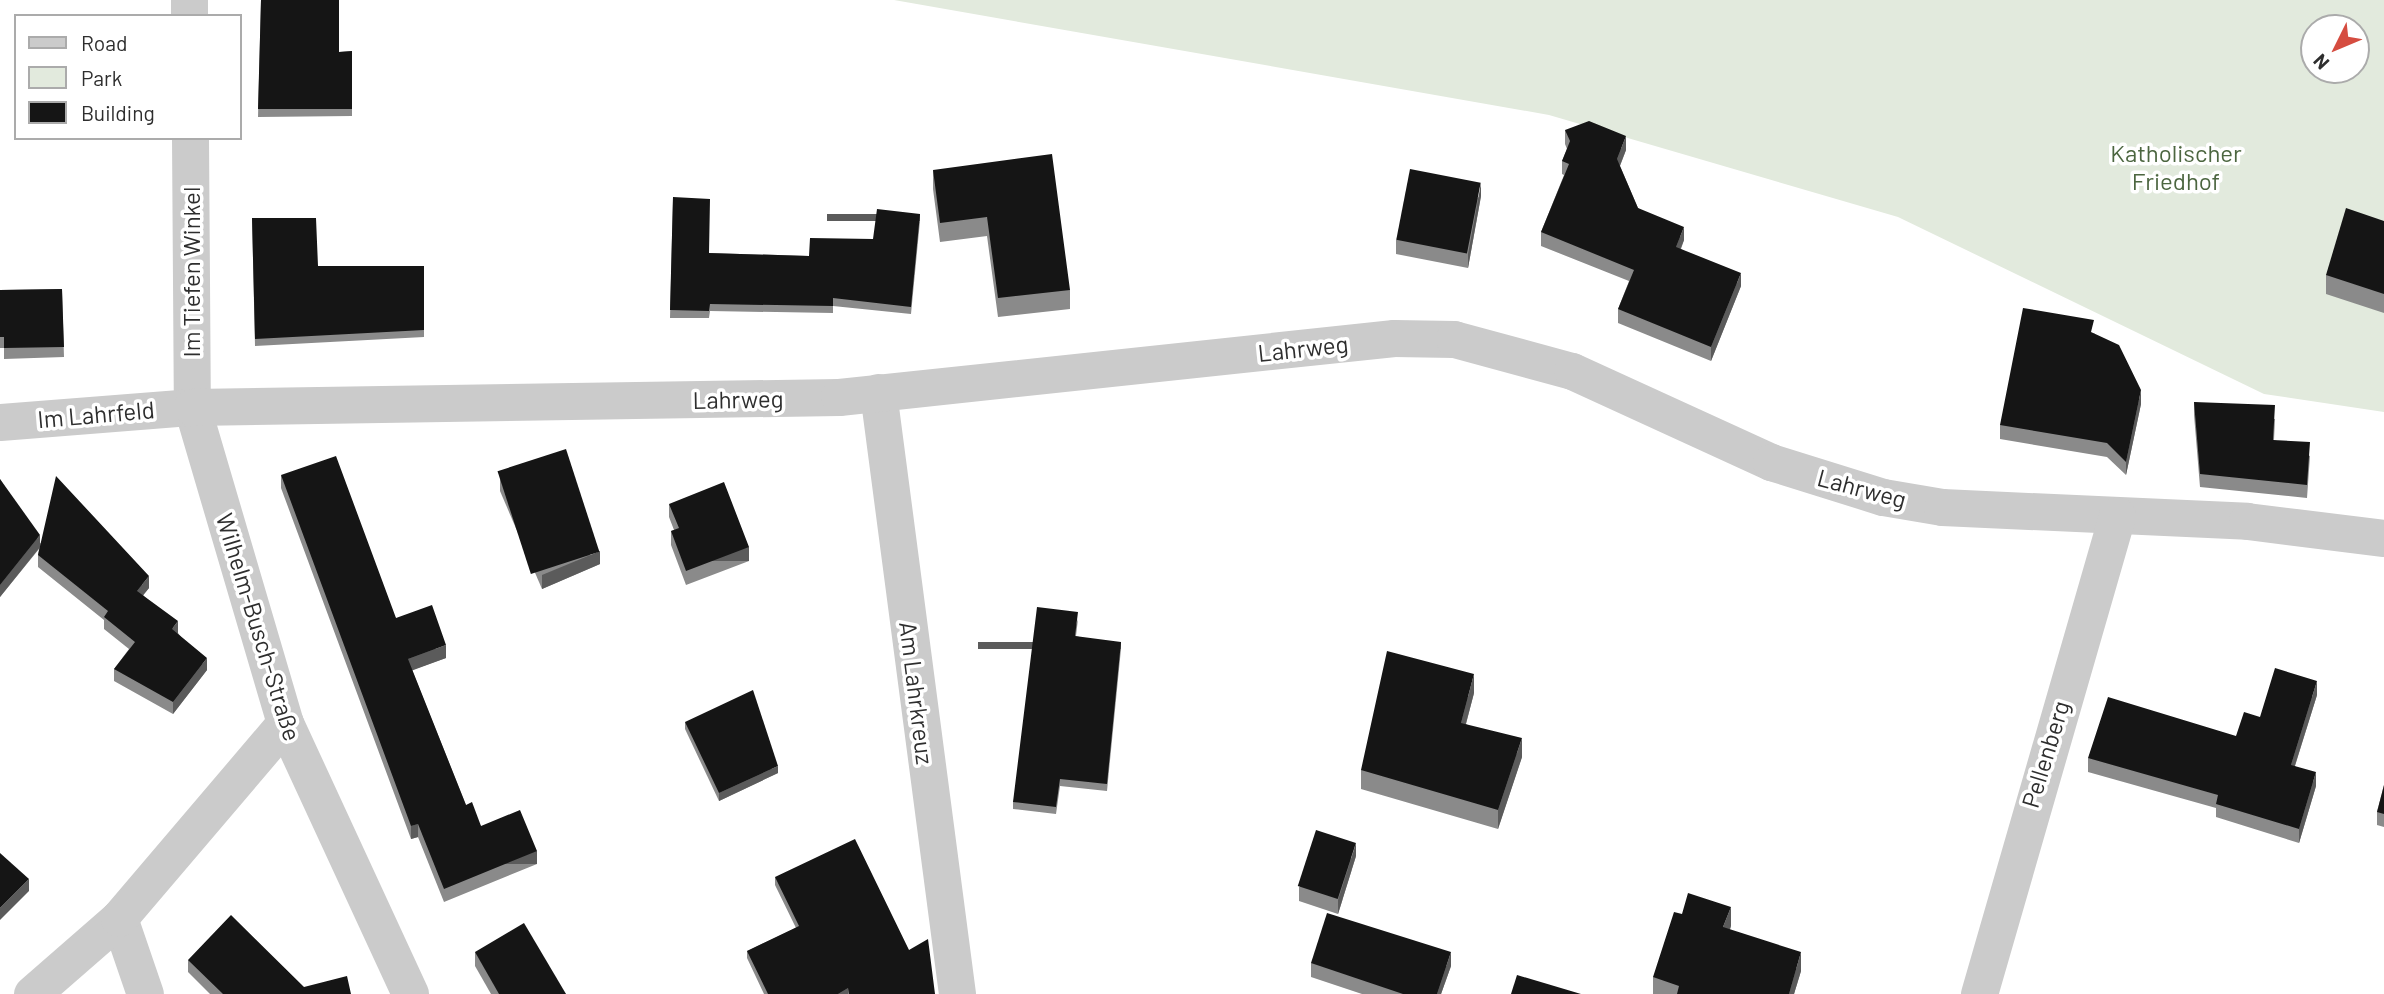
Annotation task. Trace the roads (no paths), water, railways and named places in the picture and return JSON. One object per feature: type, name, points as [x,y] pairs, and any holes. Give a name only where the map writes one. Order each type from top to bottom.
[{"type":"street","name":"Im Tiefen Winkel","points":[[190,140],[192,407]]},
{"type":"street","name":"Lahrweg","points":[[192,407],[878,392],[1394,338],[1454,339],[1572,371],[1771,462],[1883,497],[1942,507],[2247,521],[2384,538]]},
{"type":"street","name":"Am Lahrkreuz","points":[[878,392],[957,994]]},
{"type":"street","name":"Im Lahrfeld","points":[[0,422],[192,407]]},
{"type":"street","name":"Wilhelm-Busch-Straße","points":[[192,407],[285,723],[410,994]]},
{"type":"street","name":"Pellenberg","points":[[1979,994],[2117,515]]},
{"type":"street","points":[[32,994],[119,918],[285,723]]},
{"type":"street","points":[[119,918],[145,994]]},
{"type":"park label","name":"Katholischer Friedhof","points":[[2176,167]]}]
